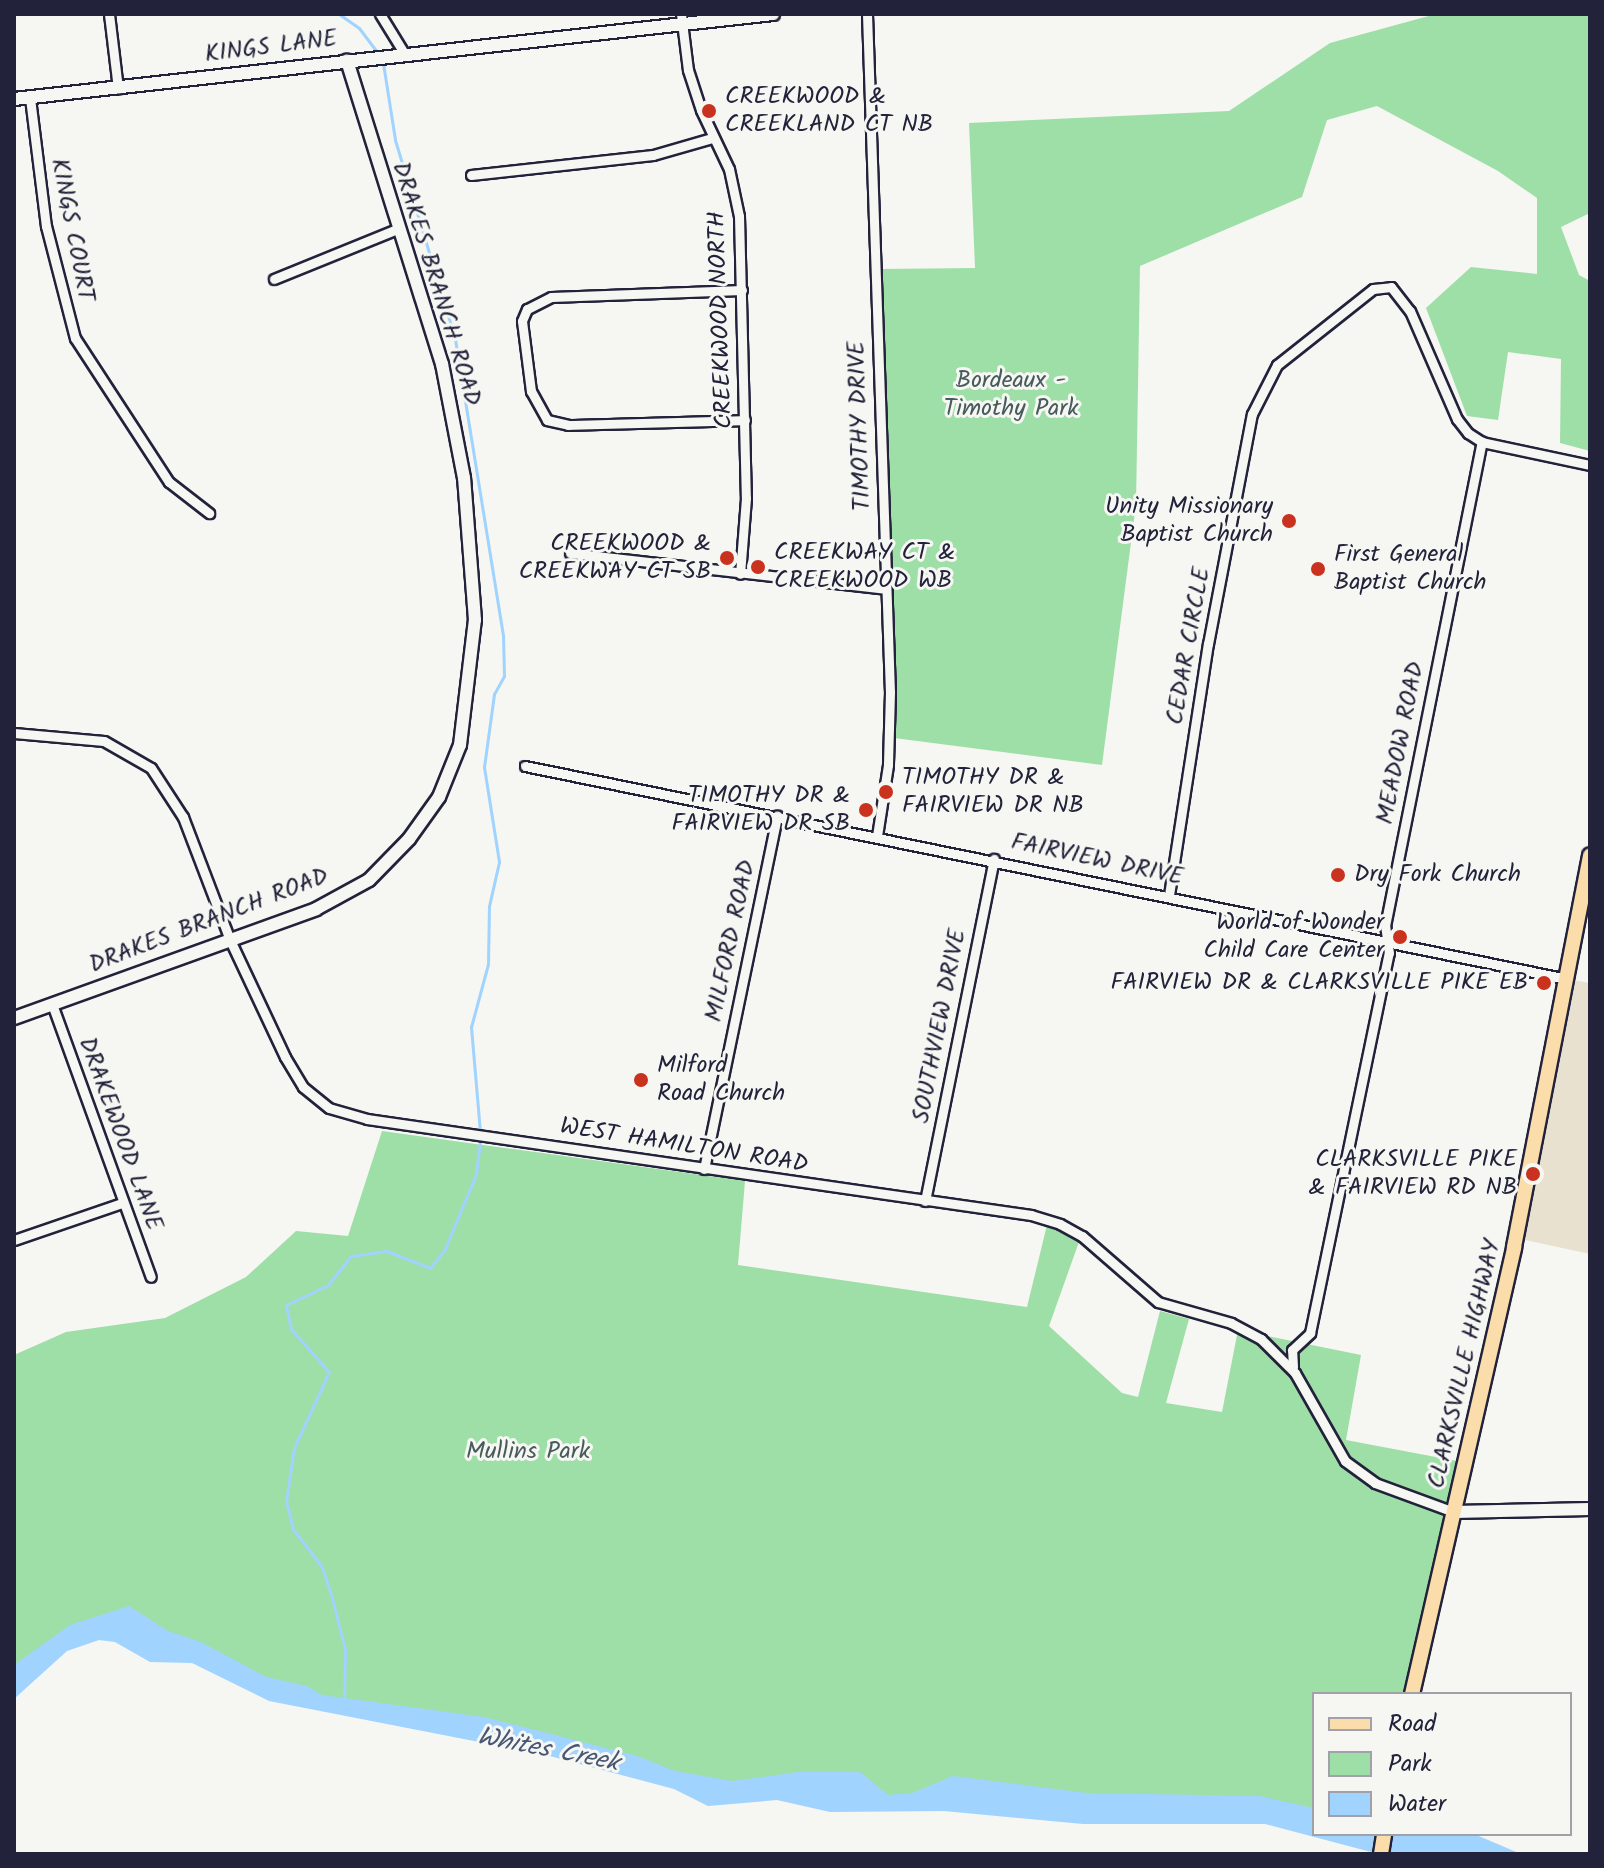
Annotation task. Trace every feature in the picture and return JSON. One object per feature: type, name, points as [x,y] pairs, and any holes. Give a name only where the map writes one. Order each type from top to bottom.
[{"type":"main road","name":"CLARKSVILLE HIGHWAY","points":[[1412,1692],[1454,1512],[1567,979],[1590,855]]},
{"type":"street","points":[[109,14],[118,88]]},
{"type":"street","points":[[380,14],[404,53]]},
{"type":"street","name":"KINGS LANE","points":[[14,99],[682,20],[773,14]]},
{"type":"street","name":"TIMOTHY DRIVE","points":[[867,14],[889,732],[877,836]]},
{"type":"street","name":"CREEKWOOD NORTH","points":[[682,20],[688,70],[712,138],[735,188],[742,290],[745,420],[740,574]]},
{"type":"street","name":"DRAKES BRANCH ROAD","points":[[14,1018],[316,909],[369,880],[409,839],[439,797],[460,745],[475,620],[464,478],[442,364],[397,229],[347,60]]},
{"type":"street","name":"KINGS COURT","points":[[30,98],[46,226],[75,338],[169,482],[209,513]]},
{"type":"street","points":[[471,175],[653,155],[712,138]]},
{"type":"street","points":[[274,279],[397,229]]},
{"type":"street","name":"CEDAR CIRCLE","points":[[1169,895],[1208,644],[1252,414],[1277,365],[1373,289],[1391,287],[1410,311],[1457,419],[1482,442]]},
{"type":"street","points":[[742,290],[551,297],[527,309],[522,321],[531,391],[547,420],[568,425],[745,420]]},
{"type":"street","points":[[1482,442],[1590,465]]},
{"type":"street","name":"MEADOW ROAD","points":[[1295,1373],[1292,1350],[1310,1333],[1388,943],[1385,926],[1482,442]]},
{"type":"street","points":[[570,553],[885,589]]},
{"type":"street","name":"WEST HAMILTON ROAD","points":[[14,733],[104,741],[151,768],[183,817],[230,940],[285,1057],[312,1097],[356,1117],[925,1201],[1060,1224],[1082,1236],[1158,1302],[1231,1323],[1261,1339],[1295,1373],[1345,1461],[1375,1483],[1454,1512]]},
{"type":"street","name":"FAIRVIEW DRIVE","points":[[525,766],[994,859],[1567,979]]},
{"type":"street","name":"MILFORD ROAD","points":[[704,1169],[777,815]]},
{"type":"street","name":"SOUTHVIEW DRIVE","points":[[925,1201],[994,859]]},
{"type":"street","name":"DRAKEWOOD LANE","points":[[52,1004],[151,1277]]},
{"type":"street","points":[[14,1240],[122,1203]]},
{"type":"street","points":[[1454,1512],[1590,1509]]},
{"type":"shaded area","points":[[1567,979],[1590,983],[1590,1254],[1516,1238]]},
{"type":"green space","name":"Bordeaux - Timothy Park","points":[[1436,14],[1590,14],[1590,213],[1561,227],[1579,275],[1590,281],[1590,451],[1560,443],[1561,359],[1508,352],[1498,420],[1467,416],[1426,308],[1471,267],[1537,274],[1537,198],[1498,171],[1377,106],[1327,120],[1302,197],[1140,266],[1136,504],[1102,765],[894,738],[880,269],[975,268],[969,123],[1229,111],[1330,43]]},
{"type":"green space","name":"Mullins Park","points":[[382,1131],[745,1181],[738,1265],[1027,1307],[1047,1225],[1058,1228],[1080,1239],[1049,1326],[1122,1393],[1138,1397],[1160,1311],[1189,1319],[1166,1403],[1222,1412],[1238,1330],[1361,1355],[1346,1440],[1457,1461],[1409,1692],[1312,1692],[1312,1816],[887,1799],[708,1785],[330,1701],[116,1622],[14,1673],[14,1355],[66,1332],[165,1318],[246,1277],[296,1231],[348,1236]]},
{"type":"water","name":"Whites Creek","points":[[129,1606],[168,1631],[201,1642],[266,1677],[307,1686],[322,1695],[484,1717],[637,1756],[675,1771],[732,1781],[798,1772],[860,1772],[888,1795],[912,1793],[953,1776],[1087,1793],[1259,1796],[1312,1808],[1312,1836],[1479,1836],[1521,1854],[1371,1852],[1265,1824],[1083,1824],[944,1811],[830,1812],[777,1800],[708,1806],[674,1789],[546,1755],[269,1701],[192,1663],[150,1662],[115,1642],[99,1640],[67,1651],[14,1699],[14,1665],[70,1625]]},
{"type":"waterway","points":[[339,14],[359,28],[378,53]]},
{"type":"waterway","points":[[383,63],[395,140],[455,339],[503,635],[504,676],[494,694],[484,767],[499,862],[489,906],[488,964],[471,1027],[480,1132]]},
{"type":"waterway","points":[[344,1703],[345,1649],[332,1598],[322,1567],[293,1529],[286,1501],[294,1448],[329,1372],[291,1329],[286,1305],[328,1285],[351,1256],[387,1251],[430,1268],[444,1251],[476,1174],[480,1139]]},
{"type":"place","name":"CREEKWOOD & CREEKLAND CT NB","points":[[709,111]]},
{"type":"place","name":"Unity Missionary Baptist Church","points":[[1289,521]]},
{"type":"place","name":"CREEKWOOD & CREEKWAY CT SB","points":[[727,558]]},
{"type":"place","name":"CREEKWAY CT & CREEKWOOD WB","points":[[758,567]]},
{"type":"place","name":"First General Baptist Church","points":[[1318,569]]},
{"type":"place","name":"TIMOTHY DR & FAIRVIEW DR NB","points":[[886,792]]},
{"type":"place","name":"TIMOTHY DR & FAIRVIEW DR SB","points":[[866,810]]},
{"type":"place","name":"Dry Fork Church","points":[[1338,875]]},
{"type":"place","name":"World of Wonder Child Care Center","points":[[1400,937]]},
{"type":"place","name":"FAIRVIEW DR & CLARKSVILLE PIKE EB","points":[[1544,983]]},
{"type":"place","name":"Milford Road Church","points":[[641,1080]]},
{"type":"place","name":"CLARKSVILLE PIKE & FAIRVIEW RD NB","points":[[1533,1174]]}]
